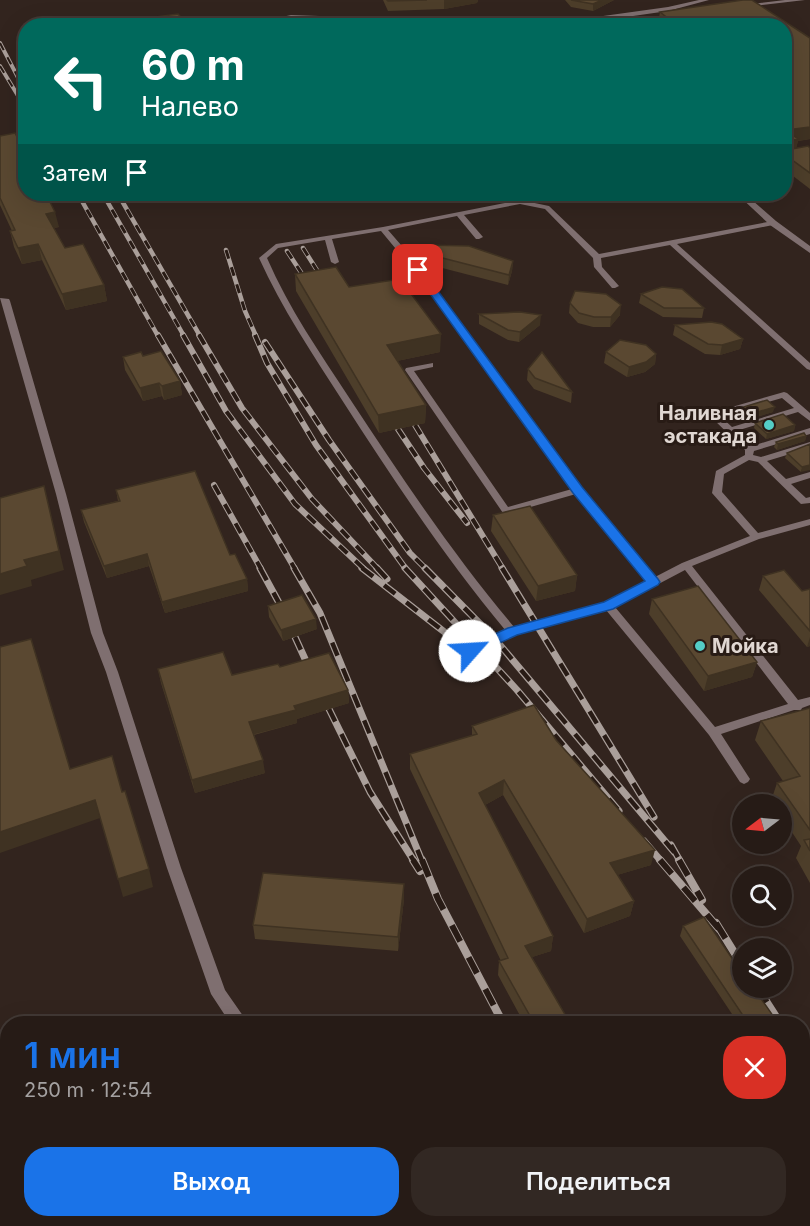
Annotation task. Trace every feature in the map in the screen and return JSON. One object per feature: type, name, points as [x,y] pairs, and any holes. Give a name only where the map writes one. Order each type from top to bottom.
[{"type":"street","points":[[602,18],[706,0]]},
{"type":"street","points":[[749,201],[773,223],[810,250]]},
{"type":"street","points":[[0,301],[6,301],[97,633],[112,672],[174,868],[219,994],[235,1016]]},
{"type":"lane","points":[[733,7],[802,0]]},
{"type":"lane","points":[[665,18],[676,16]]},
{"type":"lane","points":[[286,18],[319,18]]},
{"type":"lane","points":[[513,632],[469,580],[372,440],[277,294],[262,258],[276,246],[383,229],[520,202],[547,207],[597,257],[597,267],[615,286]]},
{"type":"lane","points":[[458,213],[478,237]]},
{"type":"lane","points":[[597,257],[773,223]]},
{"type":"lane","points":[[383,229],[418,270],[578,490],[654,582]]},
{"type":"lane","points":[[327,238],[335,262]]},
{"type":"lane","points":[[672,243],[810,367]]},
{"type":"lane","points":[[429,365],[410,370],[506,511],[578,490]]},
{"type":"lane","points":[[810,418],[784,395],[714,416],[730,430],[749,453],[761,460],[804,502],[810,500]]},
{"type":"lane","points":[[730,430],[800,409]]},
{"type":"lane","points":[[756,537],[717,493],[719,473],[749,453],[810,431]]},
{"type":"lane","points":[[761,460],[810,445]]},
{"type":"lane","points":[[784,483],[810,474]]},
{"type":"lane","points":[[470,651],[513,632],[608,606],[686,565],[756,537],[810,522]]},
{"type":"lane","points":[[686,565],[797,706]]},
{"type":"lane","points":[[608,606],[713,732],[744,780]]},
{"type":"lane","points":[[713,732],[810,701]]},
{"type":"building","points":[[571,0],[602,0],[593,4]]},
{"type":"building","points":[[752,0],[779,18],[668,18],[660,12]]},
{"type":"building","points":[[178,14],[182,18],[148,18]]},
{"type":"building","points":[[792,26],[810,38],[810,127],[792,129]]},
{"type":"building","points":[[15,133],[18,139],[18,201],[50,201],[55,212],[46,214],[65,248],[83,244],[104,285],[62,294],[38,244],[18,248],[10,231],[15,230],[0,198],[0,136]]},
{"type":"building","points":[[808,146],[810,148],[810,173],[792,160],[792,149]]},
{"type":"building","points":[[424,245],[469,246],[513,261],[509,275],[423,253]]},
{"type":"building","points":[[336,267],[349,287],[400,279],[441,334],[387,345],[426,405],[378,415],[295,274]]},
{"type":"building","points":[[662,287],[682,289],[704,308],[664,308],[641,294]]},
{"type":"building","points":[[575,291],[606,294],[621,305],[611,317],[594,317],[579,313],[570,303]]},
{"type":"building","points":[[520,312],[541,315],[520,332],[508,330],[479,314]]},
{"type":"building","points":[[711,322],[722,324],[743,339],[722,345],[708,344],[675,325]]},
{"type":"building","points":[[620,340],[646,345],[656,354],[646,362],[629,367],[606,352]]},
{"type":"building","points":[[161,351],[180,381],[162,386],[159,383],[140,388],[123,357],[141,352],[143,356]]},
{"type":"building","points":[[542,352],[572,392],[535,378],[528,369]]},
{"type":"building","points":[[767,400],[775,407],[747,415],[740,408]]},
{"type":"building","points":[[783,414],[795,425],[767,434],[755,423]]},
{"type":"building","points":[[804,433],[806,436],[778,444],[776,442]]},
{"type":"building","points":[[810,444],[810,465],[802,467],[787,453]]},
{"type":"building","points":[[195,471],[230,555],[235,554],[247,579],[162,602],[147,554],[104,566],[81,510],[120,501],[116,490]]},
{"type":"building","points":[[44,486],[59,551],[24,560],[27,566],[0,574],[0,498]]},
{"type":"building","points":[[530,506],[577,575],[538,586],[493,515]]},
{"type":"building","points":[[784,570],[802,591],[810,589],[810,631],[763,576]]},
{"type":"building","name":"Мойка","points":[[698,586],[757,662],[708,676],[652,599]]},
{"type":"building","points":[[302,595],[316,619],[281,630],[268,606]]},
{"type":"building","points":[[31,639],[70,769],[112,756],[149,869],[118,879],[95,800],[0,832],[0,647]]},
{"type":"building","points":[[223,652],[232,675],[278,664],[280,667],[329,653],[348,690],[294,706],[296,710],[249,722],[263,760],[192,780],[158,669]]},
{"type":"building","points":[[534,705],[556,740],[655,850],[610,863],[634,901],[587,919],[504,780],[479,793],[553,936],[525,946],[566,1016],[530,1016],[499,961],[508,958],[410,754],[477,734],[472,726]]},
{"type":"building","points":[[810,708],[810,830],[792,804],[792,794],[785,794],[777,783],[800,776],[761,721]]},
{"type":"building","points":[[810,839],[810,851],[804,840]]},
{"type":"building","points":[[263,873],[404,884],[398,937],[253,925]]},
{"type":"building","points":[[704,917],[732,958],[732,998],[761,998],[773,1016],[743,1016],[683,926]]},
{"type":"railway","points":[[0,43],[18,78]]},
{"type":"railway","points":[[0,66],[18,96]]},
{"type":"railway","points":[[82,201],[158,336]]},
{"type":"railway","points":[[107,201],[184,336]]},
{"type":"railway","points":[[122,201],[200,336]]},
{"type":"railway","points":[[303,248],[325,283]]},
{"type":"railway","points":[[226,250],[245,311],[256,336]]},
{"type":"railway","points":[[287,251],[310,286]]},
{"type":"railway","points":[[158,335],[295,569]]},
{"type":"railway","points":[[183,335],[226,411],[295,504],[364,569]]},
{"type":"railway","points":[[199,335],[242,408],[312,499],[378,569]]},
{"type":"railway","points":[[255,335],[267,363],[316,445],[406,569]]},
{"type":"railway","points":[[265,342],[329,440],[410,553],[425,568]]},
{"type":"railway","points":[[415,425],[503,569]]},
{"type":"railway","points":[[398,429],[424,468],[467,523]]},
{"type":"railway","points":[[214,485],[261,569]]},
{"type":"railway","points":[[260,568],[284,612]]},
{"type":"railway","points":[[294,568],[320,613],[422,861]]},
{"type":"railway","points":[[362,568],[487,665]]},
{"type":"railway","points":[[377,568],[387,579]]},
{"type":"railway","points":[[405,568],[517,690],[619,811]]},
{"type":"railway","points":[[425,568],[495,639],[675,853]]},
{"type":"railway","points":[[502,568],[654,817]]},
{"type":"railway","points":[[295,637],[311,672]]},
{"type":"railway","points":[[329,709],[370,792],[414,861]]},
{"type":"railway","points":[[644,841],[661,861]]},
{"type":"railway","points":[[671,845],[680,861]]},
{"type":"railway","points":[[413,860],[420,871]]},
{"type":"railway","points":[[422,860],[438,899],[499,1016]]},
{"type":"railway","points":[[660,860],[720,930]]},
{"type":"railway","points":[[679,860],[702,900]]},
{"type":"railway","points":[[716,923],[732,949]]},
{"type":"railway","points":[[764,998],[776,1016]]},
{"type":"place","name":"Наливная эстакада","points":[[769,425]]},
{"type":"place","name":"Мойка","points":[[700,646]]},
{"type":"route","points":[[418,270],[578,490],[654,582],[608,606],[513,632],[470,651]]}]
